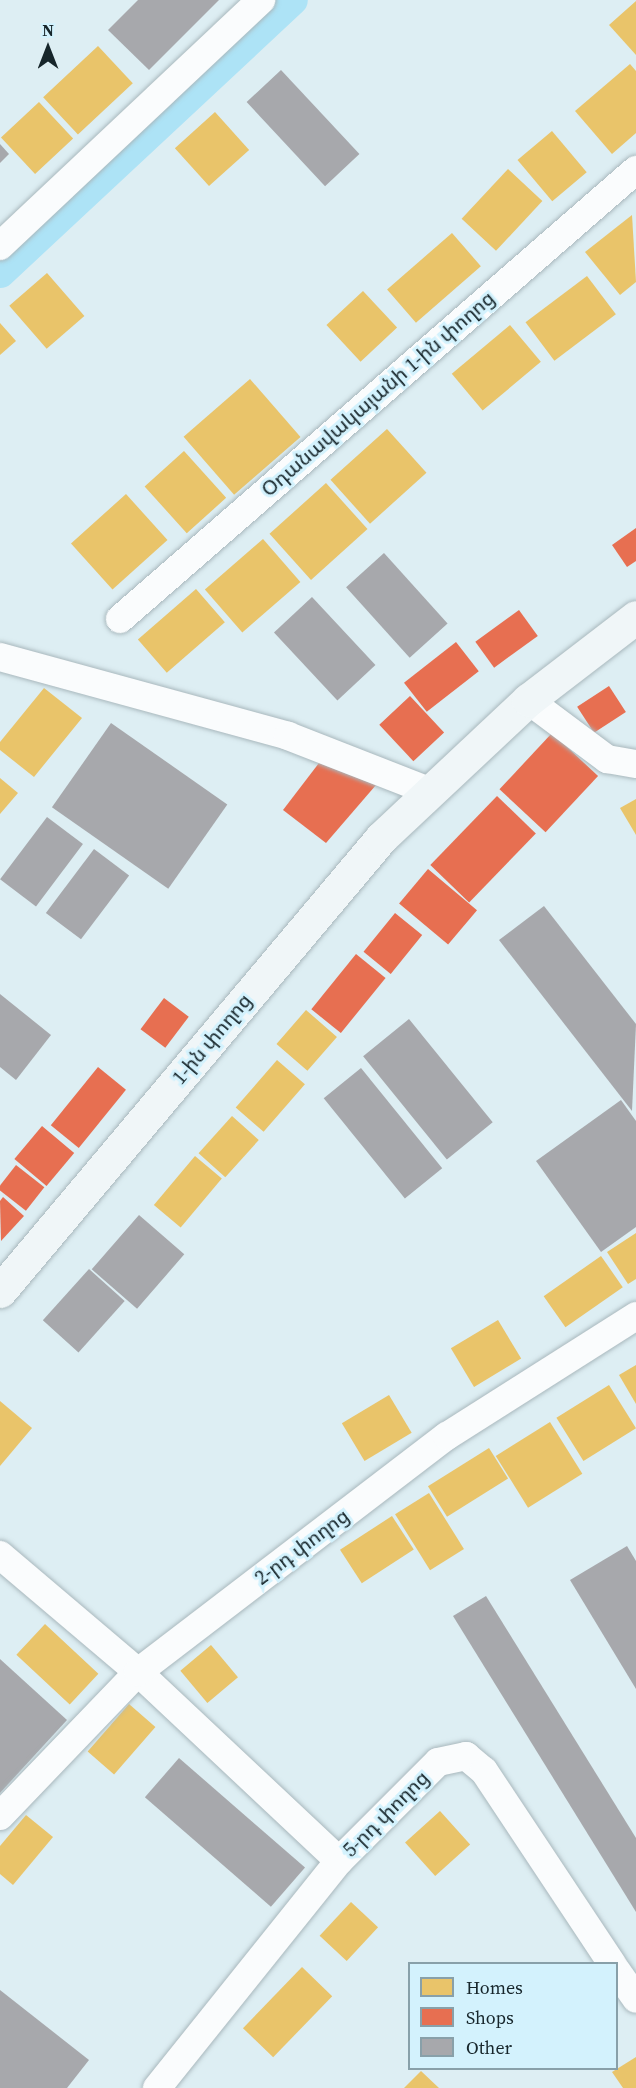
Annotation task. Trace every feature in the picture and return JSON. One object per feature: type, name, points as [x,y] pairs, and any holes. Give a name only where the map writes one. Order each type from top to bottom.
[{"type":"main road","name":"1-ին փողոց","points":[[0,1291],[381,838],[429,790],[528,700],[636,617]]},
{"type":"street","points":[[0,246],[261,0]]},
{"type":"street","name":"Օդանավակայանի 1-ին փողոց","points":[[120,619],[636,170]]},
{"type":"street","points":[[4,663],[288,736],[429,790]]},
{"type":"street","points":[[528,700],[607,759],[636,764]]},
{"type":"street","name":"2-րդ փողոց","points":[[0,1816],[138,1672],[447,1437],[636,1316]]},
{"type":"street","points":[[0,1555],[138,1672],[339,1862]]},
{"type":"street","name":"5-րդ փողոց","points":[[157,2088],[339,1862],[438,1762],[466,1756],[484,1771],[611,1962]]},
{"type":"street","points":[[618,1973],[636,1999]]},
{"type":"building: Homes","points":[[636,1],[636,55],[609,25]]},
{"type":"building: Homes","points":[[98,46],[133,83],[78,134],[43,97]]},
{"type":"building: Homes","points":[[630,64],[636,71],[636,133],[612,154],[575,111]]},
{"type":"building: Homes","points":[[39,102],[73,139],[35,174],[1,137]]},
{"type":"building: Homes","points":[[215,112],[249,150],[209,186],[175,148]]},
{"type":"building: Homes","points":[[552,131],[587,172],[552,201],[518,160]]},
{"type":"building: Homes","points":[[508,169],[542,201],[496,251],[462,219]]},
{"type":"building: Homes","points":[[632,215],[636,282],[620,295],[585,252]]},
{"type":"building: Homes","points":[[452,233],[481,266],[416,323],[387,289]]},
{"type":"building: Homes","points":[[47,273],[84,316],[47,349],[9,306]]},
{"type":"building: Homes","points":[[587,276],[616,314],[554,361],[526,322]]},
{"type":"building: Homes","points":[[363,291],[397,328],[361,362],[326,325]]},
{"type":"building: Homes","points":[[0,323],[16,341],[0,355]]},
{"type":"building: Homes","points":[[510,325],[541,362],[483,411],[452,374]]},
{"type":"building: Homes","points":[[250,379],[301,437],[234,495],[184,437]]},
{"type":"building: Homes","points":[[387,429],[426,473],[370,524],[331,480]]},
{"type":"building: Homes","points":[[184,451],[226,498],[187,533],[145,486]]},
{"type":"building: Homes","points":[[326,483],[367,529],[311,580],[270,534]]},
{"type":"building: Homes","points":[[126,494],[167,540],[112,590],[71,544]]},
{"type":"building: Homes","points":[[263,539],[300,582],[242,633],[205,590]]},
{"type":"building: Homes","points":[[196,589],[225,622],[167,673],[138,640]]},
{"type":"building: Homes","points":[[44,688],[82,718],[34,777],[0,750],[0,742]]},
{"type":"building: Homes","points":[[0,778],[18,793],[0,814]]},
{"type":"building: Homes","points":[[636,799],[636,835],[620,808]]},
{"type":"building: Homes","points":[[306,1010],[337,1037],[307,1071],[276,1044]]},
{"type":"building: Homes","points":[[277,1060],[305,1084],[264,1132],[236,1108]]},
{"type":"building: Homes","points":[[232,1116],[259,1140],[225,1177],[199,1153]]},
{"type":"building: Homes","points":[[195,1156],[222,1178],[181,1228],[154,1205]]},
{"type":"building: Homes","points":[[636,1233],[636,1279],[628,1284],[607,1252]]},
{"type":"building: Homes","points":[[601,1256],[623,1287],[565,1327],[544,1296]]},
{"type":"building: Homes","points":[[498,1320],[521,1359],[474,1387],[451,1348]]},
{"type":"building: Homes","points":[[636,1365],[636,1404],[619,1375]]},
{"type":"building: Homes","points":[[609,1385],[636,1428],[583,1461],[556,1418]]},
{"type":"building: Homes","points":[[389,1395],[412,1433],[365,1461],[342,1423]]},
{"type":"building: Homes","points":[[0,1401],[32,1428],[0,1466]]},
{"type":"building: Homes","points":[[550,1422],[582,1474],[528,1508],[496,1456]]},
{"type":"building: Homes","points":[[489,1448],[508,1479],[447,1517],[428,1486]]},
{"type":"building: Homes","points":[[429,1493],[464,1549],[430,1570],[395,1514]]},
{"type":"building: Homes","points":[[392,1516],[414,1550],[362,1583],[340,1550]]},
{"type":"building: Homes","points":[[45,1624],[98,1674],[70,1705],[16,1655]]},
{"type":"building: Homes","points":[[211,1645],[238,1677],[207,1703],[180,1671]]},
{"type":"building: Homes","points":[[129,1704],[155,1727],[114,1775],[88,1752]]},
{"type":"building: Homes","points":[[440,1811],[470,1844],[435,1876],[405,1842]]},
{"type":"building: Homes","points":[[26,1815],[53,1837],[13,1885],[0,1874],[0,1846]]},
{"type":"building: Homes","points":[[351,1902],[378,1927],[347,1961],[320,1936]]},
{"type":"building: Homes","points":[[302,1967],[332,1996],[273,2057],[243,2028]]},
{"type":"building: Homes","points":[[636,2057],[636,2088],[623,2088],[612,2072]]},
{"type":"building: Homes","points":[[421,2071],[439,2088],[404,2088]]},
{"type":"building: Shops","points":[[636,528],[636,561],[627,567],[612,545]]},
{"type":"building: Shops","points":[[519,610],[538,636],[494,668],[475,642]]},
{"type":"building: Shops","points":[[456,642],[479,671],[427,712],[404,683]]},
{"type":"building: Shops","points":[[609,686],[626,712],[594,733],[577,707]]},
{"type":"building: Shops","points":[[410,696],[444,733],[413,761],[379,725]]},
{"type":"building: Shops","points":[[552,733],[598,776],[546,832],[499,789]]},
{"type":"building: Shops","points":[[319,763],[376,785],[326,843],[283,810]]},
{"type":"building: Shops","points":[[497,796],[536,834],[469,903],[430,865]]},
{"type":"building: Shops","points":[[428,869],[477,910],[448,945],[399,903]]},
{"type":"building: Shops","points":[[395,913],[422,935],[391,974],[364,952]]},
{"type":"building: Shops","points":[[356,954],[386,978],[341,1033],[311,1009]]},
{"type":"building: Shops","points":[[164,998],[189,1017],[165,1048],[141,1029]]},
{"type":"building: Shops","points":[[98,1067],[126,1090],[79,1148],[51,1125]]},
{"type":"building: Shops","points":[[42,1126],[74,1153],[47,1186],[14,1159]]},
{"type":"building: Shops","points":[[16,1165],[44,1187],[26,1211],[0,1191],[0,1185]]},
{"type":"building: Shops","points":[[3,1197],[24,1216],[1,1241],[0,1201]]},
{"type":"building: Other","points":[[138,0],[219,0],[149,70],[108,30]]},
{"type":"building: Other","points":[[281,70],[359,154],[325,186],[247,102]]},
{"type":"building: Other","points":[[0,144],[9,154],[0,163]]},
{"type":"building: Other","points":[[384,553],[448,624],[410,658],[346,587]]},
{"type":"building: Other","points":[[312,597],[375,665],[337,700],[274,632]]},
{"type":"building: Other","points":[[111,723],[227,804],[168,889],[52,807]]},
{"type":"building: Other","points":[[47,817],[83,844],[36,906],[0,879]]},
{"type":"building: Other","points":[[94,849],[129,875],[81,939],[46,913]]},
{"type":"building: Other","points":[[544,906],[636,1024],[632,1111],[499,940]]},
{"type":"building: Other","points":[[0,994],[51,1035],[16,1080],[0,1067]]},
{"type":"building: Other","points":[[409,1019],[493,1122],[447,1159],[363,1056]]},
{"type":"building: Other","points":[[361,1068],[442,1168],[405,1198],[324,1098]]},
{"type":"building: Other","points":[[621,1100],[636,1121],[636,1227],[601,1252],[536,1161]]},
{"type":"building: Other","points":[[139,1215],[184,1254],[137,1309],[92,1269]]},
{"type":"building: Other","points":[[89,1269],[125,1301],[79,1352],[43,1320]]},
{"type":"building: Other","points":[[627,1546],[636,1561],[636,1689],[570,1580]]},
{"type":"building: Other","points":[[486,1596],[636,1838],[636,1912],[453,1616]]},
{"type":"building: Other","points":[[0,1659],[67,1720],[0,1793]]},
{"type":"building: Other","points":[[179,1758],[305,1868],[271,1907],[145,1797]]},
{"type":"building: Other","points":[[0,1990],[89,2060],[67,2088],[0,2088]]},
{"type":"waterway","points":[[0,272],[292,0]]}]
